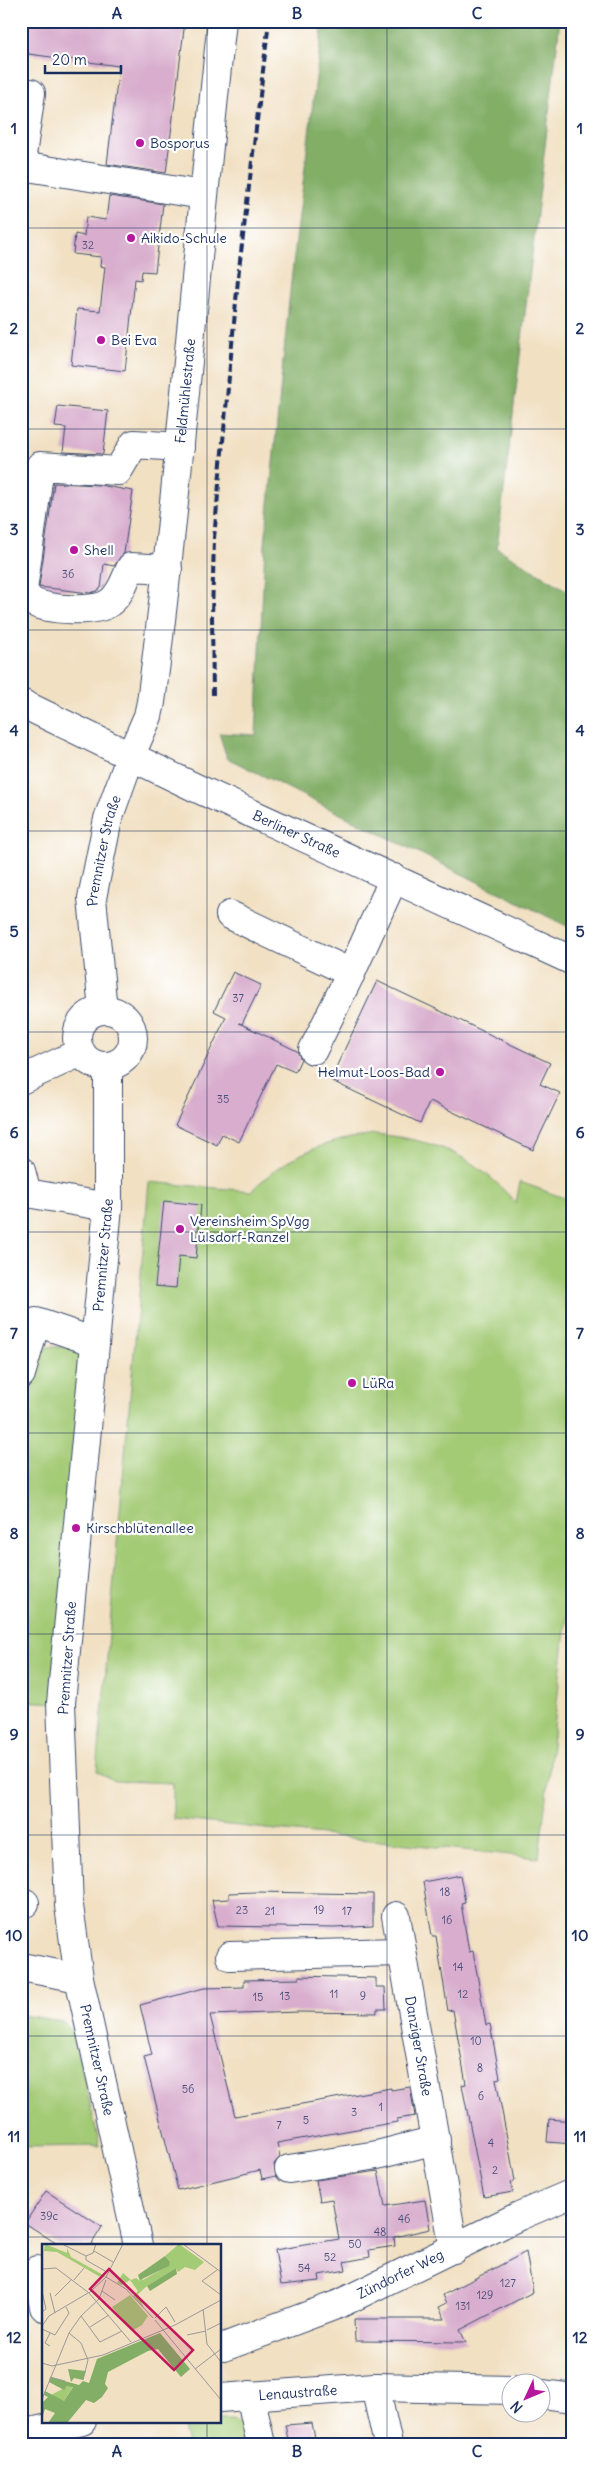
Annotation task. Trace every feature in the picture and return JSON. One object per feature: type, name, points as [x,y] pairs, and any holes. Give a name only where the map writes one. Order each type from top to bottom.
[{"type":"street","name":"Feldmühlestraße","points":[[131,755],[148,716],[151,702],[168,569],[203,195],[222,21]]},
{"type":"street","points":[[21,162],[31,93]]},
{"type":"street","points":[[21,166],[203,195]]},
{"type":"street","points":[[168,569],[127,565],[119,593],[109,603],[95,609],[80,610],[34,603],[27,598],[23,590],[40,466],[84,477],[118,471],[134,444],[180,447]]},
{"type":"street","name":"Berliner Straße","points":[[21,704],[131,755],[194,787],[573,961]]},
{"type":"street","name":"Premnitzer Straße","points":[[104,1010],[92,898],[108,819],[131,755]]},
{"type":"street","points":[[314,1050],[352,973],[394,878]]},
{"type":"street","points":[[230,916],[352,973]]},
{"type":"street","points":[[104,1010],[113,1011],[128,1022],[133,1040],[125,1058],[108,1066],[97,1065],[88,1060],[81,1052],[77,1036],[82,1021],[95,1011],[104,1010]]},
{"type":"street","points":[[21,1080],[81,1052]]},
{"type":"street","name":"Premnitzer Straße","points":[[108,1066],[108,1207],[61,1703],[69,1906],[79,1978],[138,2244]]},
{"type":"street","points":[[23,1187],[108,1207]]},
{"type":"street","points":[[21,1374],[36,1322],[95,1342]]},
{"type":"street","name":"Danziger Straße","points":[[396,1916],[454,2248]]},
{"type":"street","points":[[230,1956],[402,1952]]},
{"type":"street","points":[[21,1967],[79,1978]]},
{"type":"street","points":[[289,2168],[377,2155],[436,2140]]},
{"type":"street","name":"Zündorfer Weg","points":[[224,2347],[339,2304],[519,2216],[573,2193]]},
{"type":"street","points":[[37,2270],[42,2296]]},
{"type":"street","points":[[375,2387],[388,2444]]},
{"type":"street","name":"Lenaustraße","points":[[221,2398],[375,2387],[502,2390]]},
{"type":"street","points":[[250,2395],[261,2444]]},
{"type":"street","points":[[552,2395],[573,2398]]},
{"type":"street","points":[[21,2434],[70,2422]]},
{"type":"green space","points":[[323,21],[560,21],[497,548],[573,594],[573,929],[227,758],[219,733],[256,735],[265,544],[291,281]]},
{"type":"green space","name":"LüRa","points":[[375,1134],[418,1141],[453,1153],[469,1161],[500,1186],[516,1203],[520,1182],[573,1201],[573,1562],[539,1858],[173,1819],[173,1783],[114,1781],[97,1771],[149,1182],[251,1191],[279,1167],[308,1151],[323,1145]]},
{"type":"green space","points":[[43,1347],[84,1347],[56,1703],[21,1701],[21,1427]]},
{"type":"green space","points":[[21,2015],[62,2021],[73,2032],[100,2146],[21,2147]]},
{"type":"green space","points":[[221,2419],[232,2419],[248,2427],[252,2444],[187,2444],[182,2424],[221,2422]]},
{"type":"building","points":[[21,21],[185,21],[166,173],[107,164],[119,66],[21,53]]},
{"type":"building","points":[[109,196],[163,204],[155,272],[142,271],[141,280],[135,279],[125,371],[71,365],[77,309],[100,311],[105,267],[100,266],[101,257],[73,254],[75,234],[84,236],[86,217],[106,220]]},
{"type":"building","points":[[58,406],[108,411],[103,454],[63,452],[66,428],[55,427]]},
{"type":"building","points":[[54,483],[99,485],[133,491],[124,553],[114,566],[104,564],[101,588],[97,591],[90,593],[39,587]]},
{"type":"building","points":[[233,972],[261,985],[242,1024],[239,1023],[297,1051],[301,1059],[295,1072],[276,1064],[239,1142],[222,1134],[217,1145],[175,1125],[226,1017],[214,1011]]},
{"type":"building","name":"Helmut-Loos-Bad","points":[[377,981],[550,1063],[540,1084],[560,1093],[533,1150],[430,1101],[420,1123],[330,1080]]},
{"type":"building","name":"Vereinsheim SpVgg Lülsdorf-Ranzel","points":[[164,1201],[201,1205],[196,1258],[179,1256],[176,1288],[155,1286]]},
{"type":"building","points":[[460,1875],[465,1902],[461,1903],[469,1952],[473,1951],[486,2025],[490,2024],[500,2078],[496,2079],[515,2181],[511,2182],[513,2192],[484,2197],[462,2085],[466,2084],[453,2010],[448,2011],[436,1936],[432,1936],[423,1882]]},
{"type":"building","points":[[229,1893],[373,1894],[373,1926],[334,1928],[218,1926],[212,1900],[229,1899]]},
{"type":"building","points":[[299,1976],[376,1978],[376,1987],[385,1987],[386,2009],[377,2009],[377,2013],[299,2012],[210,2015],[235,2116],[391,2088],[391,2090],[410,2087],[415,2116],[397,2119],[397,2122],[277,2143],[280,2157],[274,2164],[276,2176],[262,2179],[260,2170],[178,2190],[144,2057],[152,2055],[140,2005],[204,1988],[244,1987],[244,1980],[299,1979]]},
{"type":"building","points":[[549,2119],[573,2121],[573,2144],[547,2142]]},
{"type":"building","points":[[378,2171],[385,2206],[425,2200],[430,2229],[394,2237],[395,2246],[369,2250],[370,2257],[344,2262],[346,2270],[319,2275],[320,2281],[281,2285],[275,2250],[339,2239],[332,2199],[320,2201],[316,2180]]},
{"type":"building","points":[[46,2191],[102,2227],[92,2244],[57,2244],[25,2223]]},
{"type":"building","points":[[526,2252],[533,2292],[460,2330],[466,2342],[355,2341],[354,2319],[445,2319],[439,2307],[447,2303],[443,2295]]},
{"type":"building","points":[[312,2423],[316,2444],[289,2444],[285,2425]]},
{"type":"railway","points":[[213,695],[214,538],[239,269],[269,21]]},
{"type":"place","name":"Bosporus","points":[[140,143]]},
{"type":"place","name":"Aikido-Schule","points":[[131,238]]},
{"type":"place","name":"Bei Eva","points":[[101,340]]},
{"type":"place","name":"Shell","points":[[74,550]]},
{"type":"place","name":"Helmut-Loos-Bad","points":[[440,1072]]},
{"type":"place","name":"Vereinsheim SpVgg Lülsdorf-Ranzel","points":[[180,1229]]},
{"type":"place","name":"LüRa","points":[[352,1383]]},
{"type":"place","name":"Kirschblütenallee","points":[[76,1528]]}]
